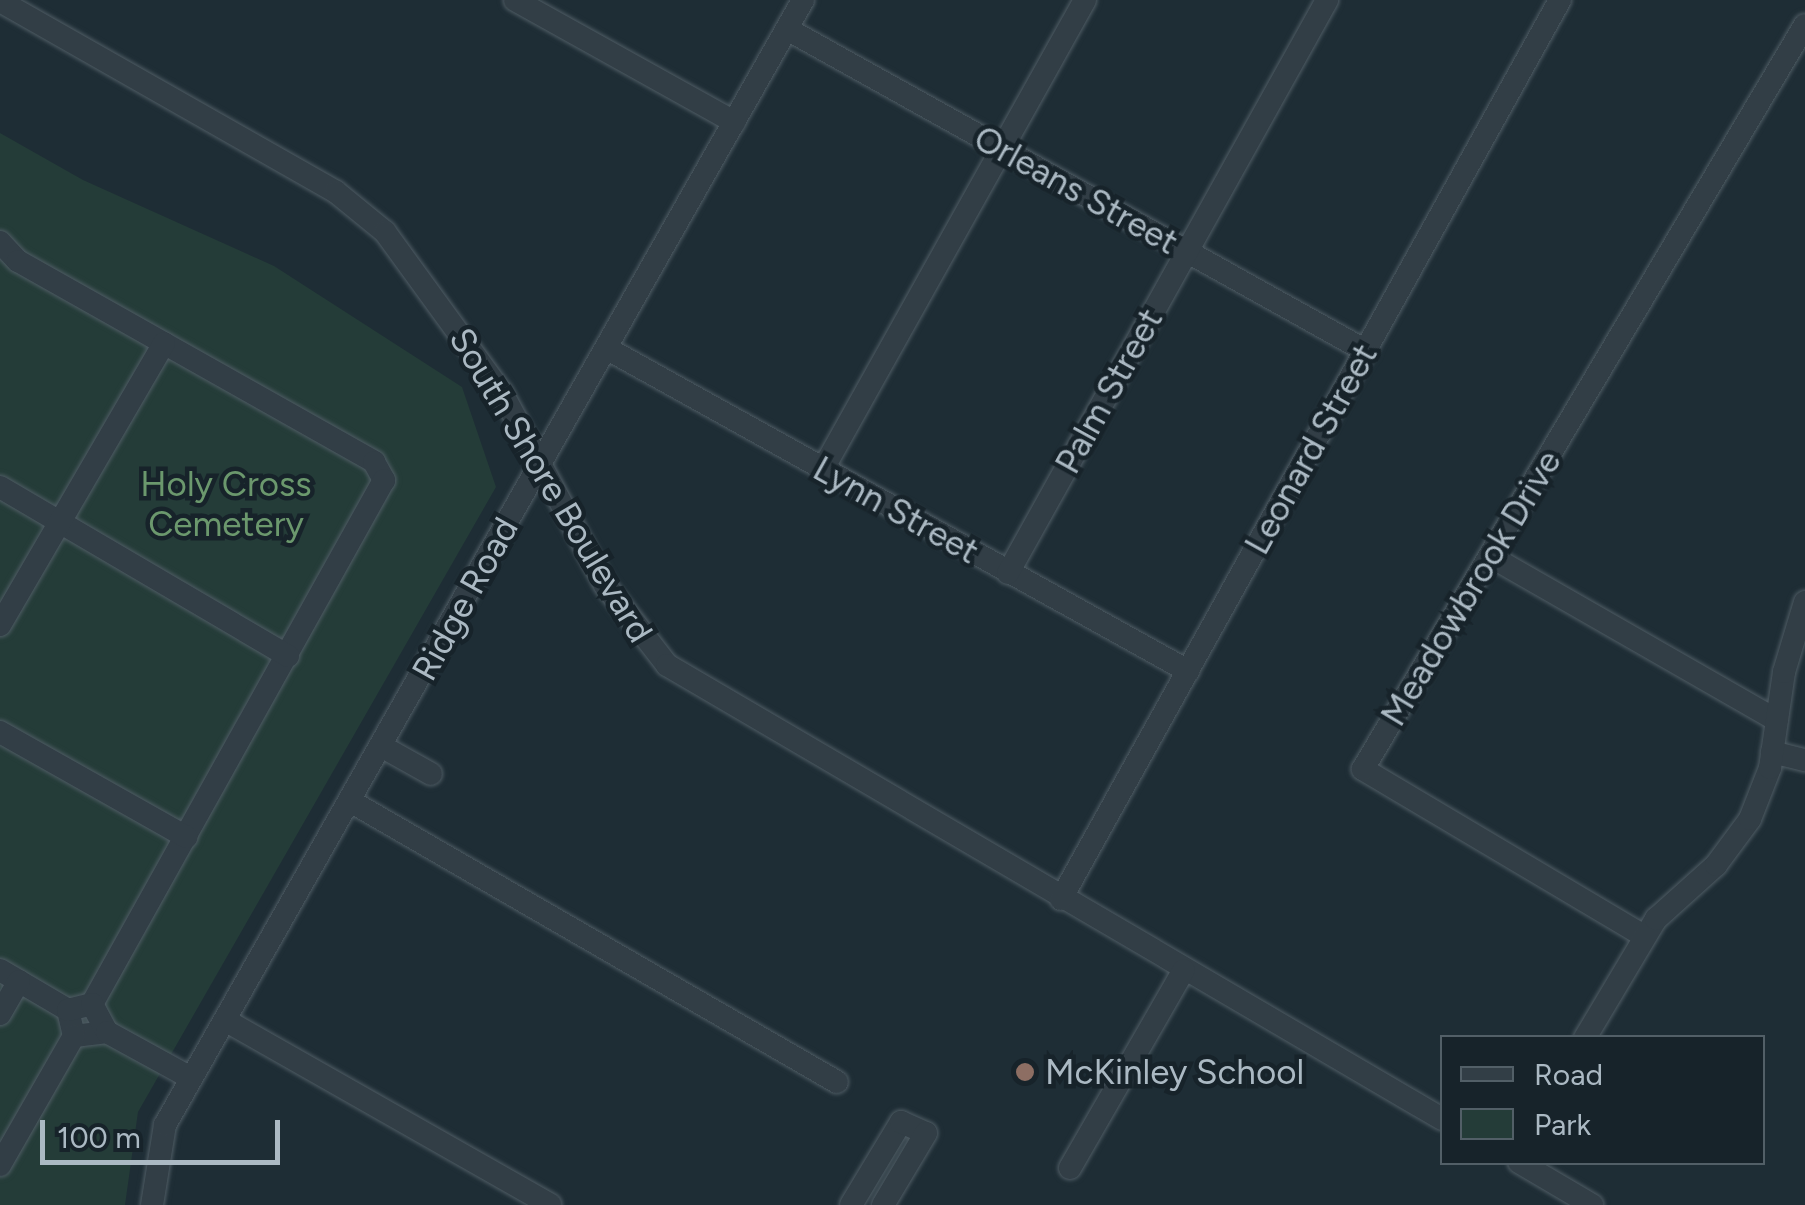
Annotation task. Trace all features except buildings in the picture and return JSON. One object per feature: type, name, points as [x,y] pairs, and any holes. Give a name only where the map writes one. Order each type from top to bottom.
[{"type":"street","name":"South Shore Boulevard","points":[[0,0],[354,204],[413,264],[502,393],[614,599],[666,665],[1440,1117]]},
{"type":"street","points":[[515,0],[540,6],[734,122]]},
{"type":"street","name":"Ridge Road","points":[[152,1205],[165,1124],[802,0]]},
{"type":"street","points":[[822,469],[1085,0]]},
{"type":"street","name":"Palm Street","points":[[1008,573],[1328,0]]},
{"type":"street","name":"Leonard Street","points":[[1062,899],[1560,0]]},
{"type":"street","name":"Meadowbrook Drive","points":[[1644,936],[1364,769],[1805,25]]},
{"type":"street","name":"Orleans Street","points":[[787,28],[1366,351]]},
{"type":"street","points":[[0,242],[18,260],[374,462],[384,480],[92,1004],[68,1010],[10,976],[0,1014]]},
{"type":"street","points":[[0,624],[164,343]]},
{"type":"street","name":"Lynn Street","points":[[606,348],[1188,671]]},
{"type":"street","points":[[0,487],[58,526],[288,656]]},
{"type":"street","points":[[1490,556],[1776,720]]},
{"type":"street","points":[[1587,1035],[1644,936],[1734,842],[1762,794],[1805,602]]},
{"type":"street","points":[[0,732],[186,837]]},
{"type":"street","points":[[381,746],[431,774]]},
{"type":"street","points":[[1772,752],[1805,760]]},
{"type":"street","points":[[350,802],[837,1082]]},
{"type":"street","points":[[1070,1168],[1184,970]]},
{"type":"street","points":[[92,1004],[107,1032],[191,1078]]},
{"type":"street","points":[[0,1164],[74,1036],[68,1010]]},
{"type":"street","points":[[224,1020],[550,1205]]},
{"type":"street","points":[[74,1036],[107,1032]]},
{"type":"street","points":[[852,1205],[901,1122],[926,1133],[883,1205]]},
{"type":"street","points":[[1523,1165],[1592,1205]]},
{"type":"green space","name":"Holy Cross Cemetery","points":[[0,133],[83,180],[274,266],[462,387],[496,487],[138,1112],[125,1205],[0,1205]]},
{"type":"place","name":"McKinley School","points":[[1025,1072]]}]
